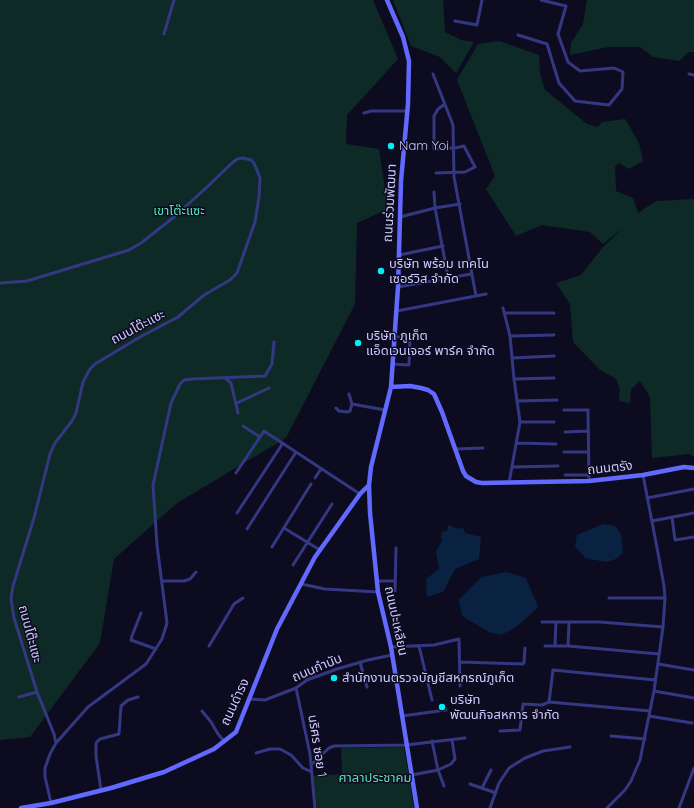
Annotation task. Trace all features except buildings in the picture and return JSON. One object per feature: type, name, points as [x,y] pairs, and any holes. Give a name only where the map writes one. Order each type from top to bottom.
[{"type":"street","points":[[164,34],[174,0]]},
{"type":"street","name":"ถนนร่วมพัฒนา","points":[[387,0],[403,37],[409,61],[408,111],[401,181],[397,311],[391,387]]},
{"type":"street","points":[[455,21],[477,25],[482,0]]},
{"type":"street","points":[[518,35],[547,44],[559,84],[575,101],[609,104],[622,89],[623,72],[614,68],[580,71],[568,62],[558,34],[566,6],[541,0]]},
{"type":"street","points":[[433,74],[453,125],[455,173],[471,274],[476,296]]},
{"type":"street","points":[[689,74],[694,75]]},
{"type":"street","points":[[436,173],[466,172],[475,167],[464,146],[434,149],[434,116],[435,112],[445,104]]},
{"type":"street","points":[[364,113],[371,111],[408,111]]},
{"type":"street","name":"ถนนโต๊ะแซะ","points":[[0,283],[27,281],[129,250],[141,243],[174,217],[207,188],[232,163],[243,158],[251,160],[254,163],[260,178],[260,197],[255,222],[237,273],[230,280],[204,295],[178,317],[140,337],[95,364],[90,369],[83,382],[74,417],[55,443],[50,454],[11,599],[14,618],[37,692],[54,734],[56,743]]},
{"type":"street","points":[[434,192],[435,208],[448,277]]},
{"type":"street","points":[[400,217],[435,208],[460,204]]},
{"type":"street","points":[[399,255],[443,246]]},
{"type":"street","points":[[398,287],[471,274]]},
{"type":"street","points":[[397,311],[486,294]]},
{"type":"street","points":[[503,308],[510,336],[520,422],[509,482]]},
{"type":"street","points":[[504,313],[554,313]]},
{"type":"street","points":[[510,336],[554,335]]},
{"type":"street","points":[[392,364],[409,365],[410,337],[394,337]]},
{"type":"street","points":[[52,805],[45,778],[45,768],[56,743],[88,707],[146,664],[162,639],[167,622],[157,545],[154,485],[172,403],[180,384],[184,380],[192,379],[265,376],[272,364],[274,342]]},
{"type":"street","points":[[512,358],[554,356]]},
{"type":"street","points":[[225,378],[231,382],[237,403],[238,413]]},
{"type":"street","points":[[514,379],[554,378]]},
{"type":"street","name":"ถนนตรัง","points":[[391,387],[410,386],[428,390],[434,394],[442,412],[463,472],[471,480],[482,483],[589,481],[643,476],[659,557],[664,598],[663,626],[654,691],[640,760],[631,781],[625,790],[607,808]]},
{"type":"street","points":[[369,485],[371,467],[391,387]]},
{"type":"street","points":[[237,403],[269,388]]},
{"type":"street","points":[[336,408],[339,411],[350,411],[352,404],[349,394]]},
{"type":"street","points":[[517,401],[557,400]]},
{"type":"street","points":[[352,404],[385,410]]},
{"type":"street","points":[[564,410],[588,410],[589,481]]},
{"type":"street","points":[[520,422],[554,422]]},
{"type":"street","points":[[243,426],[260,437]]},
{"type":"street","points":[[236,473],[264,431],[360,494]]},
{"type":"street","points":[[565,432],[588,431]]},
{"type":"street","points":[[237,513],[283,443]]},
{"type":"street","points":[[516,443],[556,444]]},
{"type":"street","points":[[454,449],[483,448]]},
{"type":"street","points":[[247,529],[296,452]]},
{"type":"street","points":[[564,452],[588,452]]},
{"type":"street","points":[[512,467],[558,466]]},
{"type":"street","points":[[643,476],[684,467],[694,468]]},
{"type":"street","points":[[315,478],[321,469]]},
{"type":"street","points":[[565,476],[589,475]]},
{"type":"street","points":[[272,547],[311,484]]},
{"type":"street","name":"ถนนดำรง","points":[[21,808],[52,805],[164,772],[214,749],[236,732],[277,629],[301,584],[320,550],[360,494],[369,485]]},
{"type":"street","name":"ถนนปะเหลียน","points":[[369,485],[370,513],[378,592],[391,647],[417,808]]},
{"type":"street","points":[[647,498],[694,489]]},
{"type":"street","points":[[293,565],[332,504]]},
{"type":"street","points":[[652,521],[694,513]]},
{"type":"street","points":[[672,517],[675,540],[694,537]]},
{"type":"street","points":[[284,528],[320,550]]},
{"type":"street","points":[[396,548],[396,591]]},
{"type":"street","points":[[162,581],[184,581],[196,572]]},
{"type":"street","points":[[377,581],[395,580]]},
{"type":"street","points":[[301,584],[331,589],[378,592]]},
{"type":"street","points":[[209,646],[234,604],[243,598]]},
{"type":"street","points":[[609,598],[664,598]]},
{"type":"street","points":[[141,613],[131,640],[156,649]]},
{"type":"street","points":[[542,622],[600,622],[663,626]]},
{"type":"street","points":[[555,646],[556,622]]},
{"type":"street","points":[[568,646],[569,623]]},
{"type":"street","points":[[391,647],[434,645],[459,639],[460,686]]},
{"type":"street","points":[[420,646],[432,700]]},
{"type":"street","points":[[545,646],[568,646],[659,654]]},
{"type":"street","points":[[460,662],[523,664],[524,648]]},
{"type":"street","name":"ถนนกำนัน","points":[[250,699],[265,700],[296,688],[307,680],[337,669],[392,655]]},
{"type":"street","points":[[360,662],[367,687]]},
{"type":"street","points":[[658,664],[694,670]]},
{"type":"street","points":[[549,702],[553,670],[655,680]]},
{"type":"street","name":"นริศร ซอย 1","points":[[296,688],[310,754],[315,808]]},
{"type":"street","points":[[654,691],[694,698]]},
{"type":"street","points":[[19,697],[37,692]]},
{"type":"street","points":[[101,790],[96,756],[96,742],[97,740],[119,734],[121,706],[128,700],[138,697]]},
{"type":"street","points":[[500,731],[520,730],[523,704],[542,705],[549,702],[650,711]]},
{"type":"street","points":[[402,716],[446,710]]},
{"type":"street","points":[[202,712],[224,741]]},
{"type":"street","points":[[649,716],[692,723]]},
{"type":"street","points":[[611,736],[645,739]]},
{"type":"street","points":[[311,765],[329,748],[334,746],[406,745],[465,738]]},
{"type":"street","points":[[412,775],[438,770],[454,761],[452,740]]},
{"type":"street","points":[[432,741],[438,770],[444,786]]},
{"type":"street","points":[[490,808],[499,783],[509,768],[542,751],[570,747]]},
{"type":"street","points":[[256,752],[270,749],[280,750],[291,755],[303,768],[312,772]]},
{"type":"street","points":[[679,808],[694,768]]},
{"type":"street","points":[[482,788],[491,770]]},
{"type":"street","points":[[470,784],[496,793]]},
{"type":"green space","name":"เขาโต๊ะแซะ","points":[[0,0],[373,0],[398,59],[347,115],[346,144],[379,149],[388,209],[357,223],[355,304],[286,438],[177,503],[114,559],[100,643],[30,737],[0,740]]},
{"type":"green space","points":[[393,0],[443,0],[445,32],[461,40],[474,42],[456,73],[440,57],[411,46]]},
{"type":"green space","points":[[587,0],[694,0],[694,52],[689,52],[679,61],[653,57],[640,47],[608,47],[570,55],[571,43],[583,24]]},
{"type":"green space","points":[[499,41],[539,55],[540,74],[545,90],[587,124],[598,127],[602,122],[625,119],[639,143],[643,161],[629,169],[619,163],[615,167],[616,191],[633,198],[638,213],[656,201],[694,199],[694,457],[689,454],[652,458],[650,397],[640,381],[631,389],[630,403],[619,401],[620,389],[616,379],[599,369],[573,342],[570,304],[556,283],[581,275],[604,246],[624,227],[603,244],[590,232],[542,225],[516,236],[486,189],[495,176],[457,80],[478,44]]},
{"type":"green space","name":"ศาลาประชาคม","points":[[404,747],[414,808],[317,808],[313,776],[342,774],[341,748]]},
{"type":"water","points":[[603,524],[615,526],[621,534],[623,553],[616,559],[606,562],[585,558],[575,546],[577,535]]},
{"type":"water","points":[[448,525],[458,529],[463,527],[465,533],[481,537],[479,559],[455,569],[443,592],[427,597],[426,579],[439,569],[436,551],[442,541],[441,533],[448,530]]},
{"type":"water","points":[[507,572],[526,578],[538,607],[520,624],[501,635],[489,632],[462,616],[459,600],[482,577]]},
{"type":"place","name":"Nam Yoi","points":[[391,146]]},
{"type":"place","name":"บริษัท พร้อม เทคโน เซอร์วิส จำกัด","points":[[381,271]]},
{"type":"place","name":"บริษัท ภูเก็ต แอ็ดเวนเจอร์ พาร์ค จำกัด","points":[[358,343]]},
{"type":"place","name":"สำนักงานตรวจบัญชีสหกรณ์ภูเก็ต","points":[[334,678]]},
{"type":"place","name":"บริษัท พัฒนกิจสหการ จำกัด","points":[[442,707]]}]
